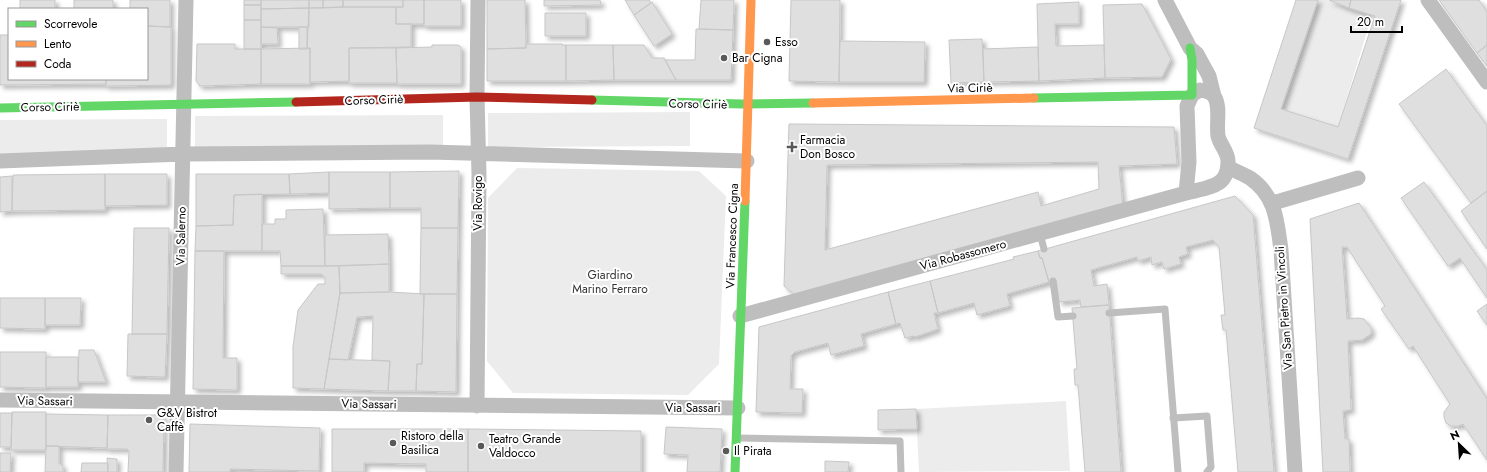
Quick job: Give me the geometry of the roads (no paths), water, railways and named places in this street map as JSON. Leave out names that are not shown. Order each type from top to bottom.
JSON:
[{"type":"street","name":"Via Salerno","points":[[176,472],[186,0]]},
{"type":"street","name":"Via Rovigo","points":[[477,406],[478,0]]},
{"type":"street","name":"Via Francesco Cigna","points":[[735,472],[747,161],[751,0]]},
{"type":"street","points":[[1165,0],[1190,48],[1192,60],[1192,95],[1187,106],[1189,162],[1186,193]]},
{"type":"street","points":[[1428,0],[1487,82]]},
{"type":"street","points":[[1190,48],[1197,54],[1210,76],[1217,104],[1218,135],[1226,152],[1228,167]]},
{"type":"street","points":[[1192,95],[1200,90],[1214,96]]},
{"type":"street","name":"Via Ciriè","points":[[748,104],[1192,95]]},
{"type":"street","name":"Corso Ciriè","points":[[0,108],[183,106],[477,96],[698,104],[748,104]]},
{"type":"street","points":[[0,161],[183,154],[430,152],[747,161]]},
{"type":"street","name":"Via Robassomero","points":[[740,316],[1040,234],[1219,183],[1223,179],[1228,167]]},
{"type":"street","name":"Via San Pietro in Vincoli","points":[[1228,167],[1250,178],[1262,189],[1272,203],[1277,223],[1281,250],[1295,472]]},
{"type":"street","points":[[1272,203],[1358,178]]},
{"type":"street","name":"Via Sassari","points":[[0,400],[738,408]]},
{"type":"lane","points":[[1040,234],[1044,249]]},
{"type":"lane","points":[[1053,281],[1058,317],[1073,316]]},
{"type":"lane","points":[[1109,313],[1165,308],[1178,472]]},
{"type":"lane","points":[[1173,418],[1207,416],[1211,467],[1208,472]]},
{"type":"lane","points":[[736,438],[900,441],[901,472]]},
{"type":"place","name":"Esso","points":[[767,42]]},
{"type":"place","name":"Bar Cigna","points":[[724,58]]},
{"type":"place","name":"Farmacia Don Bosco","points":[[792,147]]},
{"type":"place","name":"G&V Bistrot Caffè","points":[[149,420]]},
{"type":"place","name":"Ristoro della Basilica","points":[[393,443]]},
{"type":"place","name":"Teatro Grande Valdocco","points":[[481,446]]},
{"type":"place","name":"Il Pirata","points":[[726,451]]},
{"type":"park label","name":"Giardino Marino Ferraro","points":[[610,282]]}]
